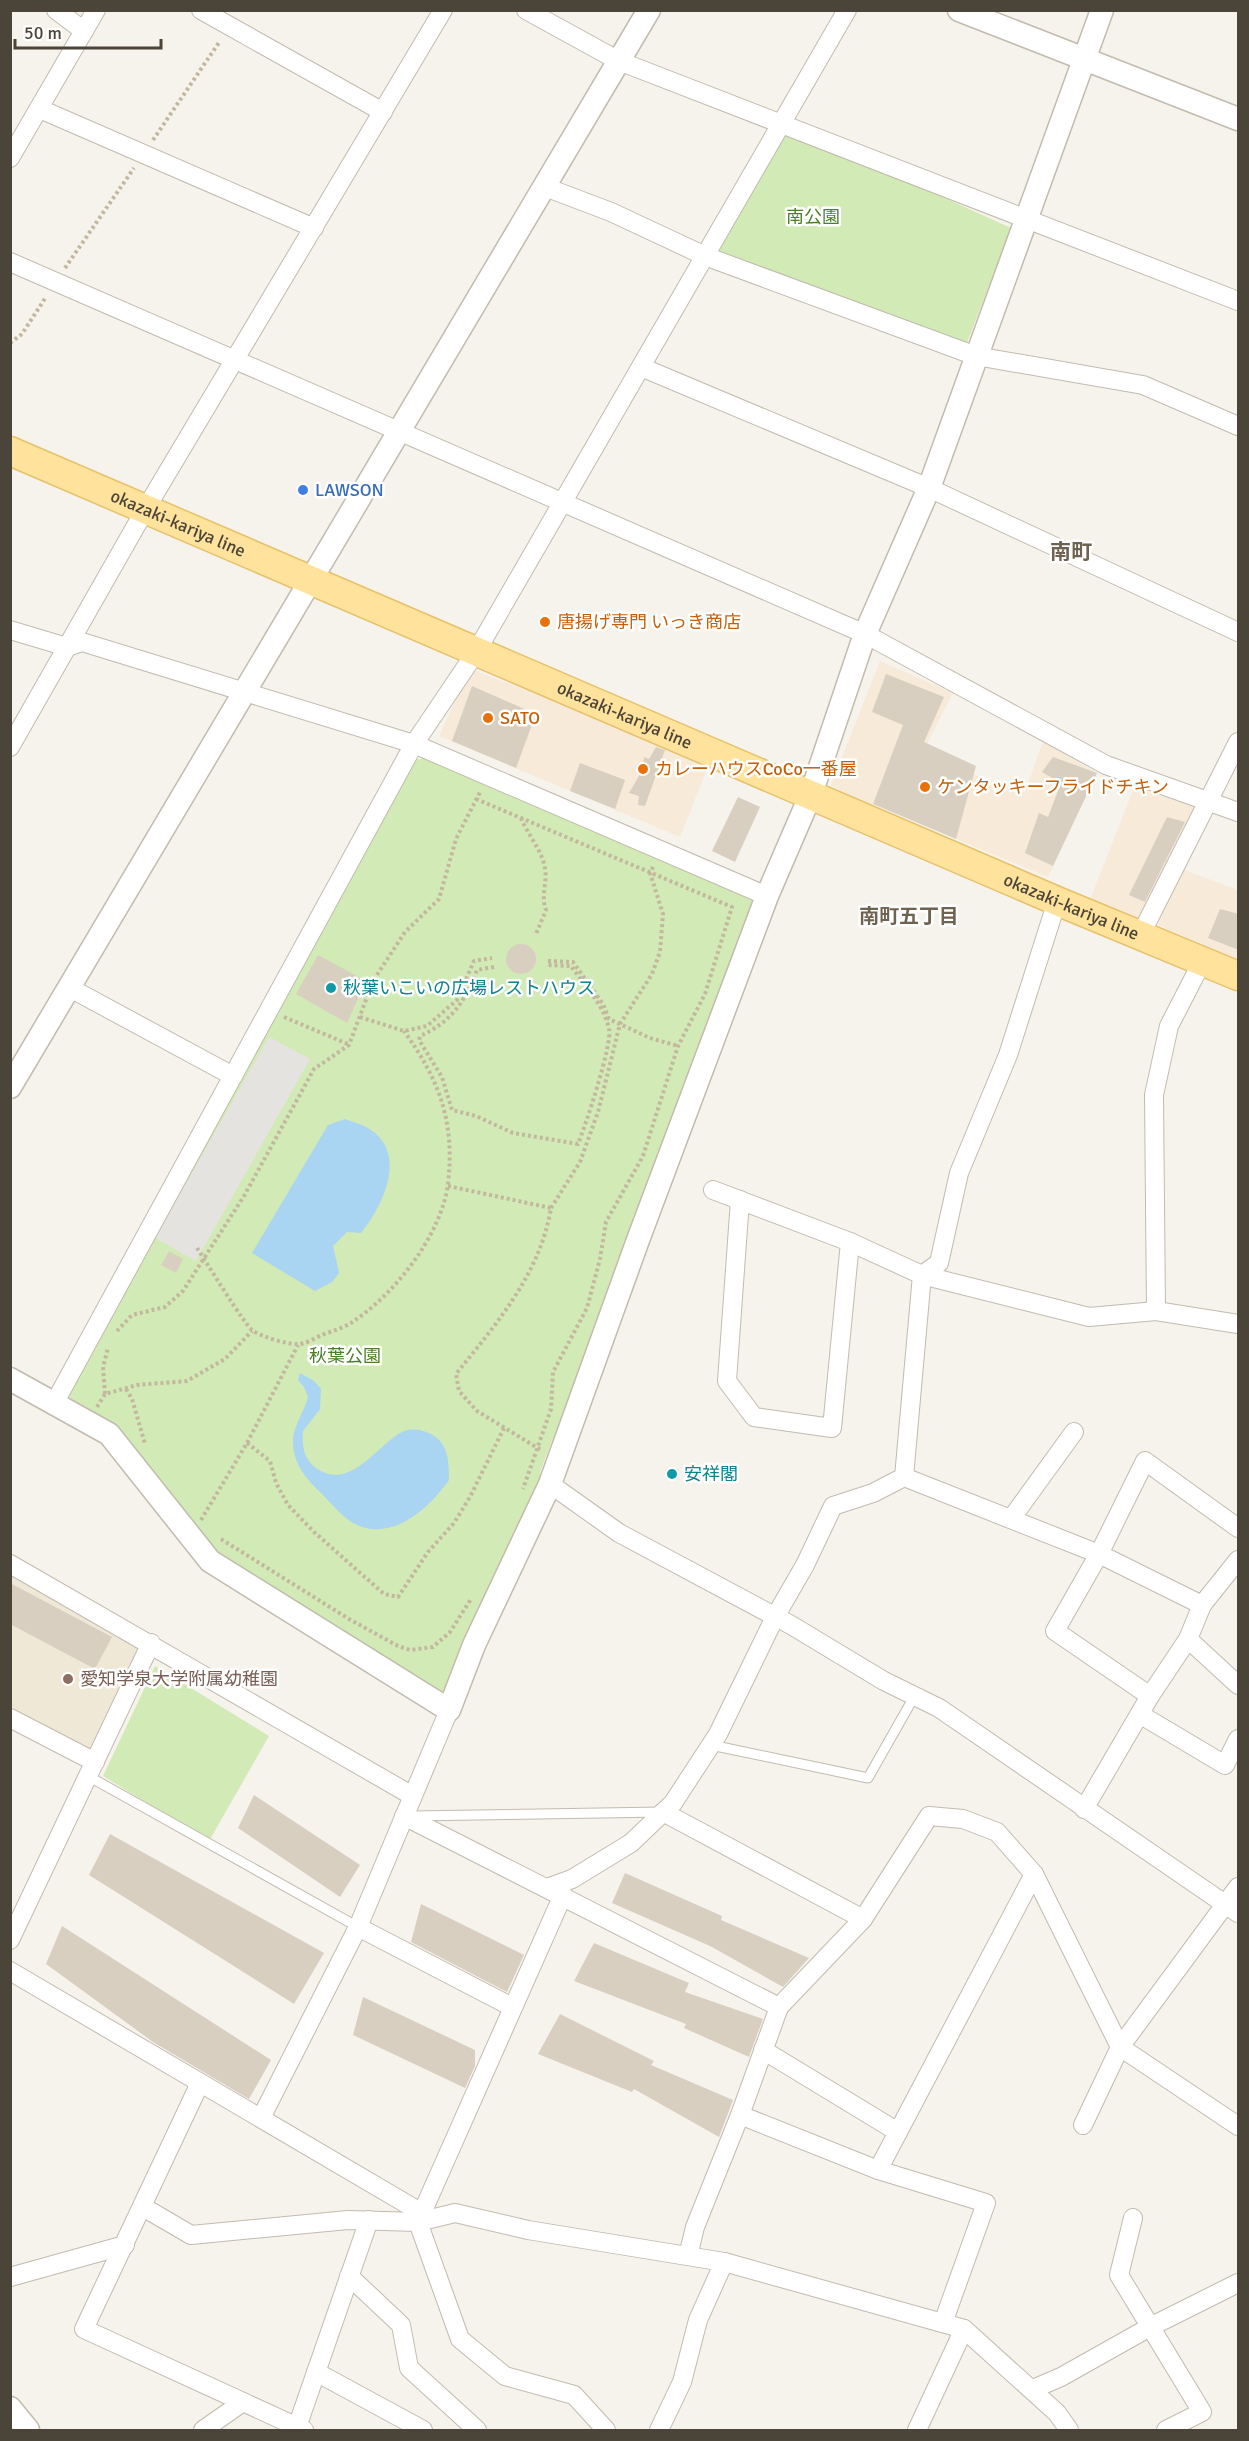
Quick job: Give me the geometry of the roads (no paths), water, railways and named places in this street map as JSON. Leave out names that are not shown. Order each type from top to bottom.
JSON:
[{"type":"main road","name":"okazaki-kariya line","points":[[10,451],[1056,901],[1239,976]]},
{"type":"street","points":[[56,10],[84,31]]},
{"type":"street","points":[[10,158],[96,10]]},
{"type":"street","points":[[201,10],[383,112]]},
{"type":"street","points":[[10,747],[145,510],[443,10]]},
{"type":"street","points":[[526,10],[620,61],[1239,301]]},
{"type":"street","points":[[10,1088],[650,10]]},
{"type":"street","points":[[55,1402],[414,744],[476,652],[847,10]]},
{"type":"street","points":[[959,10],[1239,119]]},
{"type":"street","points":[[261,2118],[358,1927],[474,1645],[550,1484],[766,896],[811,794],[865,634],[929,488],[1102,10]]},
{"type":"street","points":[[40,109],[142,156],[314,228]]},
{"type":"street","points":[[546,187],[611,212],[705,256],[976,356],[1143,385],[1239,426]]},
{"type":"street","points":[[10,262],[865,634],[1106,765],[1239,812]]},
{"type":"street","points":[[641,367],[929,488],[1239,632]]},
{"type":"street","points":[[10,630],[67,647],[82,642],[414,744],[766,896]]},
{"type":"street","points":[[1140,936],[1239,742]]},
{"type":"street","points":[[904,1477],[922,1275],[939,1263],[959,1173],[1008,1055],[1056,901]]},
{"type":"street","points":[[1156,1311],[1154,1095],[1169,1026],[1203,960]]},
{"type":"street","points":[[70,988],[233,1076]]},
{"type":"street","points":[[713,1190],[850,1242],[922,1275],[1089,1317],[1156,1311],[1239,1324]]},
{"type":"street","points":[[740,1200],[727,1381],[753,1417],[832,1428],[850,1242]]},
{"type":"street","points":[[10,1379],[109,1434],[210,1561],[449,1710]]},
{"type":"street","points":[[1011,1519],[1074,1432]]},
{"type":"street","points":[[1150,1696],[1055,1631],[1099,1554],[1144,1461],[1239,1528]]},
{"type":"street","points":[[420,2218],[512,2007],[555,1892],[631,1843],[673,1803],[711,1744],[775,1617],[805,1565],[833,1506],[873,1492],[904,1477],[1099,1554],[1202,1605]]},
{"type":"street","points":[[550,1484],[620,1533],[775,1617],[914,1697],[939,1708],[1232,1909]]},
{"type":"street","points":[[1084,1809],[1141,1715],[1150,1696],[1188,1639],[1202,1605],[1239,1560]]},
{"type":"street","points":[[10,1564],[151,1643],[411,1795]]},
{"type":"street","points":[[1188,1639],[1239,1685]]},
{"type":"street","points":[[10,1940],[151,1643]]},
{"type":"street","points":[[1141,1715],[1225,1765],[1239,1739]]},
{"type":"street","points":[[10,1718],[92,1769]]},
{"type":"street","points":[[663,1812],[863,1919]]},
{"type":"street","points":[[404,1816],[778,2007]]},
{"type":"street","points":[[688,2256],[695,2227],[741,2115],[778,2007],[863,1919],[929,1816],[963,1819],[998,1832],[1034,1874],[1120,2047],[1239,2126]]},
{"type":"street","points":[[878,2170],[1034,1874]]},
{"type":"street","points":[[1083,2124],[1120,2047],[1232,1909],[1239,1887]]},
{"type":"street","points":[[358,1927],[512,2007]]},
{"type":"street","points":[[10,1971],[261,2118],[420,2218],[460,2339],[505,2376],[574,2395],[606,2430]]},
{"type":"street","points":[[763,2050],[898,2132]]},
{"type":"street","points":[[200,2082],[84,2329],[299,2429],[316,2372],[369,2220]]},
{"type":"street","points":[[741,2115],[878,2170],[986,2203],[943,2323]]},
{"type":"street","points":[[143,2207],[191,2235],[420,2218],[455,2213],[528,2229],[724,2262],[964,2329],[1033,2389],[1070,2430]]},
{"type":"street","points":[[1133,2218],[1119,2275],[1202,2412],[1166,2430]]},
{"type":"street","points":[[10,2277],[125,2245]]},
{"type":"street","points":[[659,2430],[682,2382],[698,2320],[724,2262]]},
{"type":"street","points":[[349,2276],[401,2325],[409,2368],[477,2430]]},
{"type":"street","points":[[1033,2389],[1239,2283]]},
{"type":"street","points":[[917,2430],[964,2329]]},
{"type":"street","points":[[316,2372],[423,2430]]},
{"type":"street","points":[[203,2430],[243,2402]]},
{"type":"street","points":[[10,2408],[28,2430]]},
{"type":"lane","points":[[711,1744],[868,1779],[914,1697]]},
{"type":"lane","points":[[92,1769],[358,1927]]},
{"type":"lane","points":[[404,1816],[663,1812]]},
{"type":"water","points":[[345,1119],[368,1128],[382,1141],[388,1153],[390,1167],[388,1181],[377,1209],[361,1233],[347,1232],[333,1246],[339,1273],[332,1282],[315,1291],[252,1253],[328,1125]]},
{"type":"water","points":[[300,1373],[314,1381],[321,1389],[320,1409],[303,1431],[304,1451],[308,1460],[316,1468],[328,1474],[351,1471],[402,1432],[411,1429],[420,1430],[436,1437],[445,1448],[449,1480],[441,1491],[421,1511],[409,1519],[384,1529],[371,1529],[357,1525],[348,1519],[307,1478],[296,1459],[293,1438],[308,1397],[298,1380]]},
{"type":"place","name":"LAWSON","points":[[303,490]]},
{"type":"place","name":"唐揚げ専門 いっき商店","points":[[545,622]]},
{"type":"place","name":"SATO","points":[[488,718]]},
{"type":"place","name":"カレーハウスCoCo一番屋","points":[[643,769]]},
{"type":"place","name":"ケンタッキーフライドチキン","points":[[925,787]]},
{"type":"place","name":"秋葉いこいの広場レストハウス","points":[[331,988]]},
{"type":"place","name":"安祥閣","points":[[672,1474]]},
{"type":"place","name":"愛知学泉大学附属幼稚園","points":[[68,1679]]},
{"type":"district","name":"南町","points":[[1071,552]]},
{"type":"district","name":"南町五丁目","points":[[909,916]]},
{"type":"park label","name":"南公園","points":[[813,217]]},
{"type":"park label","name":"秋葉公園","points":[[345,1356]]}]
